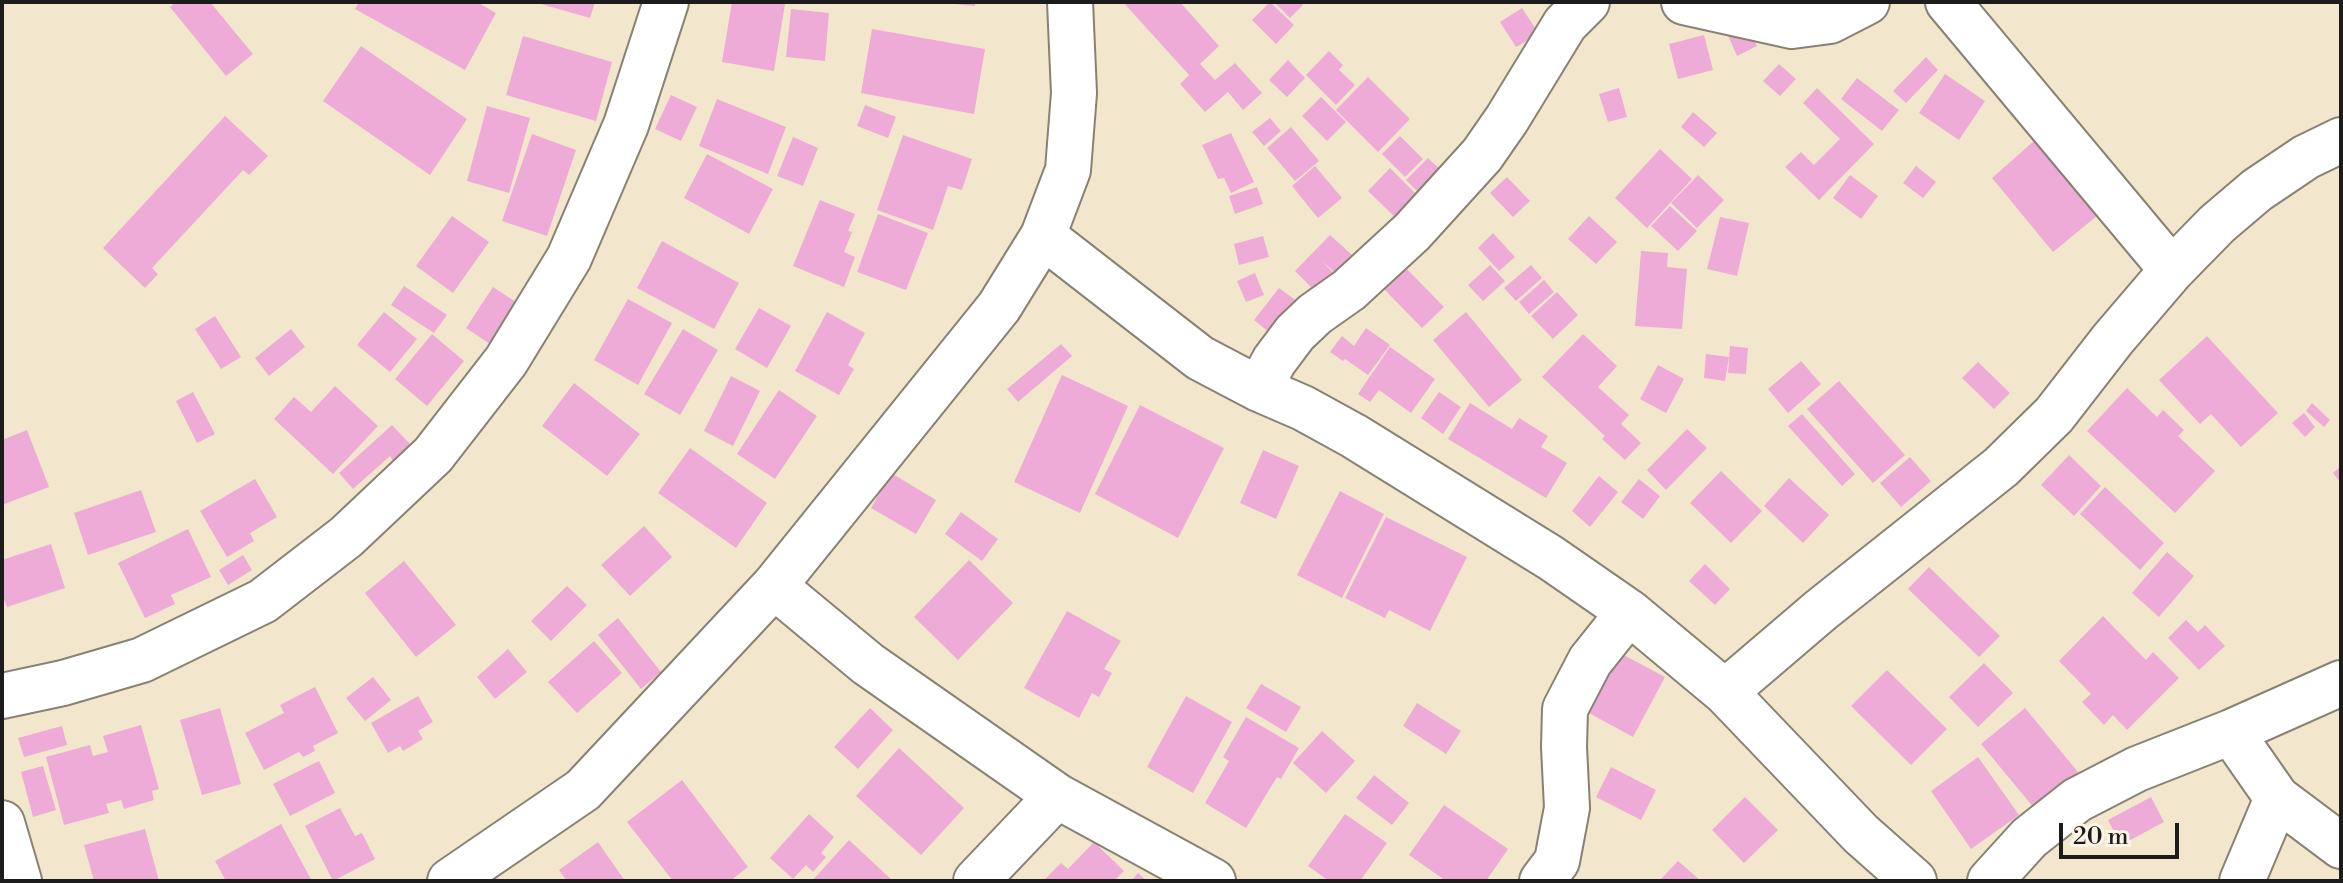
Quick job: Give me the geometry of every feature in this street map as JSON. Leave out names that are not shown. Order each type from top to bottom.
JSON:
[{"type":"street","points":[[2,696],[63,683],[142,660],[263,601],[346,537],[433,455],[506,361],[569,258],[626,125],[666,2]]},
{"type":"street","points":[[450,881],[583,790],[774,586],[999,307],[1043,236],[1068,170],[1074,93],[1070,2]]},
{"type":"street","points":[[1259,389],[1274,361],[1295,333],[1315,314],[1349,290],[1412,232],[1472,167],[1507,119],[1565,24],[1587,2]]},
{"type":"street","points":[[1684,2],[1792,26],[1830,21],[1867,2]]},
{"type":"street","points":[[1948,2],[2172,270]]},
{"type":"street","points":[[1725,692],[1821,610],[2001,467],[2054,415],[2113,339],[2172,270],[2217,224],[2257,190],[2306,157],[2341,140]]},
{"type":"street","points":[[1043,236],[1200,358],[1354,436],[1551,558],[1629,612],[1725,692],[1861,834],[1914,881]]},
{"type":"street","points":[[774,586],[868,664],[1057,796],[1213,881]]},
{"type":"street","points":[[1542,881],[1557,861],[1567,808],[1565,709],[1590,661],[1629,612]]},
{"type":"street","points":[[1990,881],[2029,838],[2077,800],[2137,769],[2231,732],[2341,683]]},
{"type":"street","points":[[2231,732],[2277,798],[2341,846]]},
{"type":"street","points":[[976,881],[1057,796]]},
{"type":"street","points":[[2242,881],[2277,798]]},
{"type":"street","points":[[2,823],[19,881]]},
{"type":"building","points":[[176,2],[210,2],[253,54],[226,76],[170,7]]},
{"type":"building","points":[[359,2],[477,2],[496,13],[465,70],[355,9]]},
{"type":"building","points":[[542,2],[595,2],[590,18]]},
{"type":"building","points":[[732,2],[785,4],[774,71],[722,62]]},
{"type":"building","points":[[975,2],[975,6],[954,4]]},
{"type":"building","points":[[1123,2],[1180,2],[1219,46],[1200,64],[1215,80],[1235,63],[1262,93],[1243,110],[1228,92],[1205,112],[1180,84],[1189,75]]},
{"type":"building","points":[[1270,2],[1294,25],[1276,44],[1252,20]]},
{"type":"building","points":[[1274,2],[1300,2],[1303,5],[1290,18]]},
{"type":"building","points":[[1522,8],[1539,34],[1516,47],[1500,22]]},
{"type":"building","points":[[791,9],[829,13],[825,61],[786,57]]},
{"type":"building","points":[[1746,24],[1757,46],[1737,56],[1727,33]]},
{"type":"building","points":[[872,29],[985,49],[974,114],[861,93]]},
{"type":"building","points":[[1704,35],[1713,70],[1678,79],[1669,44]]},
{"type":"building","points":[[523,36],[612,62],[596,121],[506,95]]},
{"type":"building","points":[[361,46],[467,119],[430,175],[323,101]]},
{"type":"building","points":[[1329,51],[1343,65],[1339,70],[1355,85],[1336,105],[1306,75]]},
{"type":"building","points":[[1926,57],[1938,70],[1906,103],[1893,91]]},
{"type":"building","points":[[1288,60],[1305,78],[1287,97],[1269,80]]},
{"type":"building","points":[[1779,64],[1796,79],[1780,96],[1763,81]]},
{"type":"building","points":[[1945,74],[1985,101],[1959,140],[1919,113]]},
{"type":"building","points":[[1368,77],[1410,119],[1378,152],[1336,110]]},
{"type":"building","points":[[1857,78],[1899,110],[1882,131],[1841,99]]},
{"type":"building","points":[[1619,88],[1627,117],[1608,122],[1599,94]]},
{"type":"building","points":[[1817,88],[1874,144],[1819,200],[1785,167],[1801,152],[1814,165],[1840,139],[1803,103]]},
{"type":"building","points":[[671,95],[697,107],[681,141],[655,129]]},
{"type":"building","points":[[1321,97],[1346,122],[1327,141],[1302,116]]},
{"type":"building","points":[[717,99],[786,127],[768,174],[699,146]]},
{"type":"building","points":[[865,105],[896,117],[888,138],[857,126]]},
{"type":"building","points":[[487,106],[530,118],[509,193],[467,181]]},
{"type":"building","points":[[1693,112],[1717,133],[1704,147],[1681,127]]},
{"type":"building","points":[[225,116],[268,156],[249,175],[243,170],[152,268],[158,274],[145,288],[103,248]]},
{"type":"building","points":[[1270,118],[1281,131],[1264,146],[1252,132]]},
{"type":"building","points":[[1291,127],[1319,161],[1295,181],[1267,148]]},
{"type":"building","points":[[1231,133],[1254,182],[1231,193],[1224,178],[1218,179],[1202,145]]},
{"type":"building","points":[[532,134],[576,150],[547,236],[502,221]]},
{"type":"building","points":[[903,135],[972,159],[962,190],[948,186],[933,230],[877,210]]},
{"type":"building","points":[[1400,136],[1423,159],[1405,177],[1382,154]]},
{"type":"building","points":[[793,137],[818,148],[803,186],[777,176]]},
{"type":"building","points":[[2035,140],[2098,215],[2053,252],[1992,178]]},
{"type":"building","points":[[1660,149],[1692,179],[1647,228],[1615,198]]},
{"type":"building","points":[[707,154],[773,189],[749,234],[684,198]]},
{"type":"building","points":[[1428,158],[1447,176],[1425,199],[1406,180]]},
{"type":"building","points":[[1315,166],[1342,198],[1318,218],[1292,186]]},
{"type":"building","points":[[1916,166],[1936,182],[1923,198],[1903,183]]},
{"type":"building","points":[[1390,168],[1420,198],[1399,221],[1368,191]]},
{"type":"building","points":[[1698,175],[1724,200],[1697,228],[1671,203]]},
{"type":"building","points":[[1850,175],[1878,196],[1861,219],[1833,198]]},
{"type":"building","points":[[1507,177],[1530,201],[1513,217],[1490,193]]},
{"type":"building","points":[[1257,187],[1263,204],[1235,214],[1229,196]]},
{"type":"building","points":[[820,200],[855,214],[844,252],[855,257],[844,287],[793,266]]},
{"type":"building","points":[[1670,206],[1697,231],[1678,251],[1651,226]]},
{"type":"building","points":[[878,214],[928,233],[906,290],[857,272]]},
{"type":"building","points":[[452,216],[489,242],[453,293],[416,266]]},
{"type":"building","points":[[1589,216],[1617,242],[1596,264],[1568,239]]},
{"type":"building","points":[[1720,217],[1749,223],[1737,276],[1707,269]]},
{"type":"building","points":[[1493,233],[1515,257],[1499,271],[1478,248]]},
{"type":"building","points":[[1330,235],[1361,263],[1344,281],[1322,261],[1338,278],[1320,296],[1295,271]]},
{"type":"building","points":[[1263,236],[1269,257],[1239,265],[1234,244]]},
{"type":"building","points":[[662,241],[739,283],[714,329],[637,288]]},
{"type":"building","points":[[1641,251],[1668,253],[1667,267],[1687,269],[1682,329],[1635,326]]},
{"type":"building","points":[[1402,264],[1444,307],[1422,328],[1380,285]]},
{"type":"building","points":[[1490,265],[1505,281],[1483,301],[1468,285]]},
{"type":"building","points":[[1531,265],[1542,278],[1516,301],[1504,288]]},
{"type":"building","points":[[1255,273],[1264,295],[1246,302],[1237,281]]},
{"type":"building","points":[[1544,280],[1554,292],[1529,314],[1519,302]]},
{"type":"building","points":[[404,286],[447,315],[434,333],[391,305]]},
{"type":"building","points":[[493,287],[516,302],[490,344],[466,328]]},
{"type":"building","points":[[1279,288],[1305,307],[1280,341],[1254,320]]},
{"type":"building","points":[[1557,292],[1578,315],[1553,339],[1531,316]]},
{"type":"building","points":[[628,299],[672,323],[638,385],[594,360]]},
{"type":"building","points":[[759,308],[791,326],[767,368],[735,349]]},
{"type":"building","points":[[384,312],[417,339],[390,372],[357,345]]},
{"type":"building","points":[[827,312],[865,333],[848,365],[854,369],[839,395],[795,371]]},
{"type":"building","points":[[1466,312],[1522,380],[1489,407],[1433,340]]},
{"type":"building","points":[[215,316],[241,357],[221,369],[195,329]]},
{"type":"building","points":[[1366,328],[1390,345],[1368,375],[1330,352],[1342,336],[1354,346]]},
{"type":"building","points":[[291,329],[305,347],[269,376],[255,358]]},
{"type":"building","points":[[683,329],[718,350],[680,415],[644,394]]},
{"type":"building","points":[[432,334],[464,361],[427,406],[395,379]]},
{"type":"building","points":[[1583,334],[1617,366],[1598,387],[1629,415],[1621,424],[1641,443],[1625,460],[1602,439],[1605,436],[1542,377]]},
{"type":"building","points":[[2207,336],[2278,413],[2241,447],[2211,414],[2200,424],[2159,380]]},
{"type":"building","points":[[1061,344],[1072,356],[1018,402],[1007,389]]},
{"type":"building","points":[[1730,346],[1748,348],[1746,374],[1728,373]]},
{"type":"building","points":[[1390,347],[1435,379],[1411,413],[1379,390],[1370,402],[1358,394]]},
{"type":"building","points":[[1706,354],[1729,357],[1725,381],[1704,378]]},
{"type":"building","points":[[1801,361],[1821,384],[1788,413],[1768,389]]},
{"type":"building","points":[[1978,362],[2010,393],[1994,409],[1962,378]]},
{"type":"building","points":[[1658,365],[1684,379],[1666,413],[1640,399]]},
{"type":"building","points":[[1062,375],[1128,406],[1080,513],[1014,482]]},
{"type":"building","points":[[731,376],[760,391],[733,446],[704,431]]},
{"type":"building","points":[[1839,381],[1905,455],[1873,483],[1807,409]]},
{"type":"building","points":[[574,383],[640,434],[607,476],[542,426]]},
{"type":"building","points":[[335,386],[378,426],[333,474],[274,419],[294,397],[311,412]]},
{"type":"building","points":[[2127,388],[2157,417],[2163,410],[2184,430],[2178,436],[2215,471],[2175,513],[2087,431]]},
{"type":"building","points":[[779,390],[817,416],[775,479],[737,454]]},
{"type":"building","points":[[193,392],[215,434],[197,443],[176,401]]},
{"type":"building","points":[[1439,392],[1461,407],[1443,434],[1421,418]]},
{"type":"building","points":[[1470,403],[1512,429],[1519,418],[1548,436],[1541,447],[1567,463],[1546,498],[1448,439]]},
{"type":"building","points":[[2312,403],[2330,420],[2324,427],[2306,411]]},
{"type":"building","points":[[1140,405],[1224,448],[1178,538],[1095,494]]},
{"type":"building","points":[[2304,413],[2315,427],[2305,437],[2292,423]]},
{"type":"building","points":[[1802,414],[1855,474],[1842,486],[1788,426]]},
{"type":"building","points":[[392,425],[411,445],[393,461],[390,456],[353,489],[339,473]]},
{"type":"building","points":[[1687,429],[1707,448],[1666,490],[1647,470]]},
{"type":"building","points":[[27,430],[49,487],[2,505],[2,440]]},
{"type":"building","points":[[690,448],[767,503],[736,548],[658,493]]},
{"type":"building","points":[[1263,450],[1299,466],[1276,519],[1240,503]]},
{"type":"building","points":[[2069,455],[2101,486],[2074,516],[2041,485]]},
{"type":"building","points":[[1910,457],[1931,481],[1901,507],[1880,483]]},
{"type":"building","points":[[2341,466],[2341,483],[2333,473]]},
{"type":"building","points":[[1721,471],[1762,511],[1731,543],[1690,503]]},
{"type":"building","points":[[891,473],[936,500],[916,534],[871,508]]},
{"type":"building","points":[[1599,476],[1618,492],[1590,527],[1572,511]]},
{"type":"building","points":[[1789,478],[1829,515],[1803,543],[1764,506]]},
{"type":"building","points":[[255,479],[277,517],[250,533],[254,541],[227,557],[200,511]]},
{"type":"building","points":[[1639,479],[1660,496],[1643,519],[1621,502]]},
{"type":"building","points":[[2105,487],[2164,543],[2140,570],[2080,514]]},
{"type":"building","points":[[141,490],[156,532],[88,555],[74,513]]},
{"type":"building","points":[[1340,491],[1384,514],[1342,598],[1297,575]]},
{"type":"building","points":[[961,512],[998,539],[982,561],[945,534]]},
{"type":"building","points":[[1386,517],[1467,557],[1430,631],[1389,610],[1385,618],[1345,598]]},
{"type":"building","points":[[644,526],[672,557],[630,596],[601,565]]},
{"type":"building","points":[[188,529],[211,577],[171,595],[175,604],[145,618],[118,563]]},
{"type":"building","points":[[51,544],[65,588],[7,607],[2,594],[2,560]]},
{"type":"building","points":[[2167,552],[2194,576],[2159,617],[2132,593]]},
{"type":"building","points":[[243,555],[252,570],[228,585],[219,570]]},
{"type":"building","points":[[969,560],[1013,603],[958,660],[914,617]]},
{"type":"building","points":[[404,561],[456,625],[416,657],[365,593]]},
{"type":"building","points":[[1705,564],[1730,589],[1715,605],[1689,581]]},
{"type":"building","points":[[1929,567],[2000,636],[1979,657],[1908,589]]},
{"type":"building","points":[[567,586],[587,605],[551,641],[531,621]]},
{"type":"building","points":[[1067,611],[1121,641],[1104,669],[1112,673],[1099,697],[1092,693],[1079,718],[1024,688]]},
{"type":"building","points":[[2103,616],[2146,660],[2153,652],[2179,678],[2127,730],[2113,715],[2104,725],[2082,702],[2091,694],[2059,661]]},
{"type":"building","points":[[618,618],[661,672],[641,689],[598,635]]},
{"type":"building","points":[[2186,620],[2198,632],[2205,625],[2225,646],[2199,670],[2168,638]]},
{"type":"building","points":[[594,641],[622,673],[577,713],[548,682]]},
{"type":"building","points":[[508,649],[527,672],[495,699],[477,677]]},
{"type":"building","points":[[1620,653],[1665,677],[1633,737],[1589,713]]},
{"type":"building","points":[[1984,663],[2013,693],[1978,727],[1949,697]]},
{"type":"building","points":[[1887,670],[1947,729],[1911,765],[1851,706]]},
{"type":"building","points":[[373,677],[391,700],[365,721],[346,698]]},
{"type":"building","points":[[1261,684],[1301,707],[1286,732],[1246,708]]},
{"type":"building","points":[[315,687],[338,733],[313,746],[315,751],[303,757],[299,752],[264,770],[245,733],[284,713],[280,705]]},
{"type":"building","points":[[418,696],[433,722],[418,731],[423,739],[403,751],[400,746],[388,753],[371,723]]},
{"type":"building","points":[[1186,696],[1232,722],[1193,793],[1147,767]]},
{"type":"building","points":[[1417,703],[1461,731],[1446,754],[1403,726]]},
{"type":"building","points":[[220,708],[241,784],[202,795],[180,720]]},
{"type":"building","points":[[870,708],[893,730],[858,769],[834,747]]},
{"type":"building","points":[[2025,708],[2078,772],[2034,808],[1981,744]]},
{"type":"building","points":[[1246,717],[1299,748],[1246,828],[1205,803],[1229,761],[1223,757]]},
{"type":"building","points":[[141,725],[159,789],[152,791],[154,800],[124,809],[121,800],[106,804],[109,813],[64,825],[46,757],[90,745],[93,756],[108,752],[103,736]]},
{"type":"building","points":[[62,726],[67,745],[24,757],[18,738]]},
{"type":"building","points":[[1322,731],[1355,761],[1326,793],[1293,763]]},
{"type":"building","points":[[899,748],[964,808],[921,855],[856,796]]},
{"type":"building","points":[[1978,757],[2019,815],[1971,849],[1931,791]]},
{"type":"building","points":[[319,761],[335,793],[290,816],[273,784]]},
{"type":"building","points":[[43,766],[56,810],[33,817],[21,772]]},
{"type":"building","points":[[1611,767],[1656,790],[1641,820],[1596,797]]},
{"type":"building","points":[[1374,775],[1409,803],[1392,825],[1356,798]]},
{"type":"building","points":[[682,780],[748,867],[730,881],[673,881],[627,822]]},
{"type":"building","points":[[1745,797],[1778,830],[1744,863],[1712,830]]},
{"type":"building","points":[[2151,797],[2164,822],[2121,845],[2108,820]]},
{"type":"building","points":[[1444,805],[1508,849],[1486,881],[1446,881],[1409,855]]},
{"type":"building","points":[[340,808],[355,836],[362,833],[375,859],[333,881],[305,826]]},
{"type":"building","points":[[809,814],[834,837],[821,853],[826,857],[813,872],[806,865],[793,879],[770,858]]},
{"type":"building","points":[[1345,814],[1387,843],[1360,881],[1329,881],[1308,866]]},
{"type":"building","points":[[281,824],[312,881],[226,881],[215,861]]},
{"type":"building","points":[[145,829],[159,881],[94,881],[84,845]]},
{"type":"building","points":[[849,840],[893,881],[812,881]]},
{"type":"building","points":[[598,842],[625,881],[567,881],[559,870]]},
{"type":"building","points":[[1094,842],[1124,871],[1114,881],[1045,879],[1061,863],[1068,869]]},
{"type":"building","points":[[1678,861],[1701,881],[1659,881]]},
{"type":"building","points":[[1138,873],[1147,881],[1131,881]]}]
